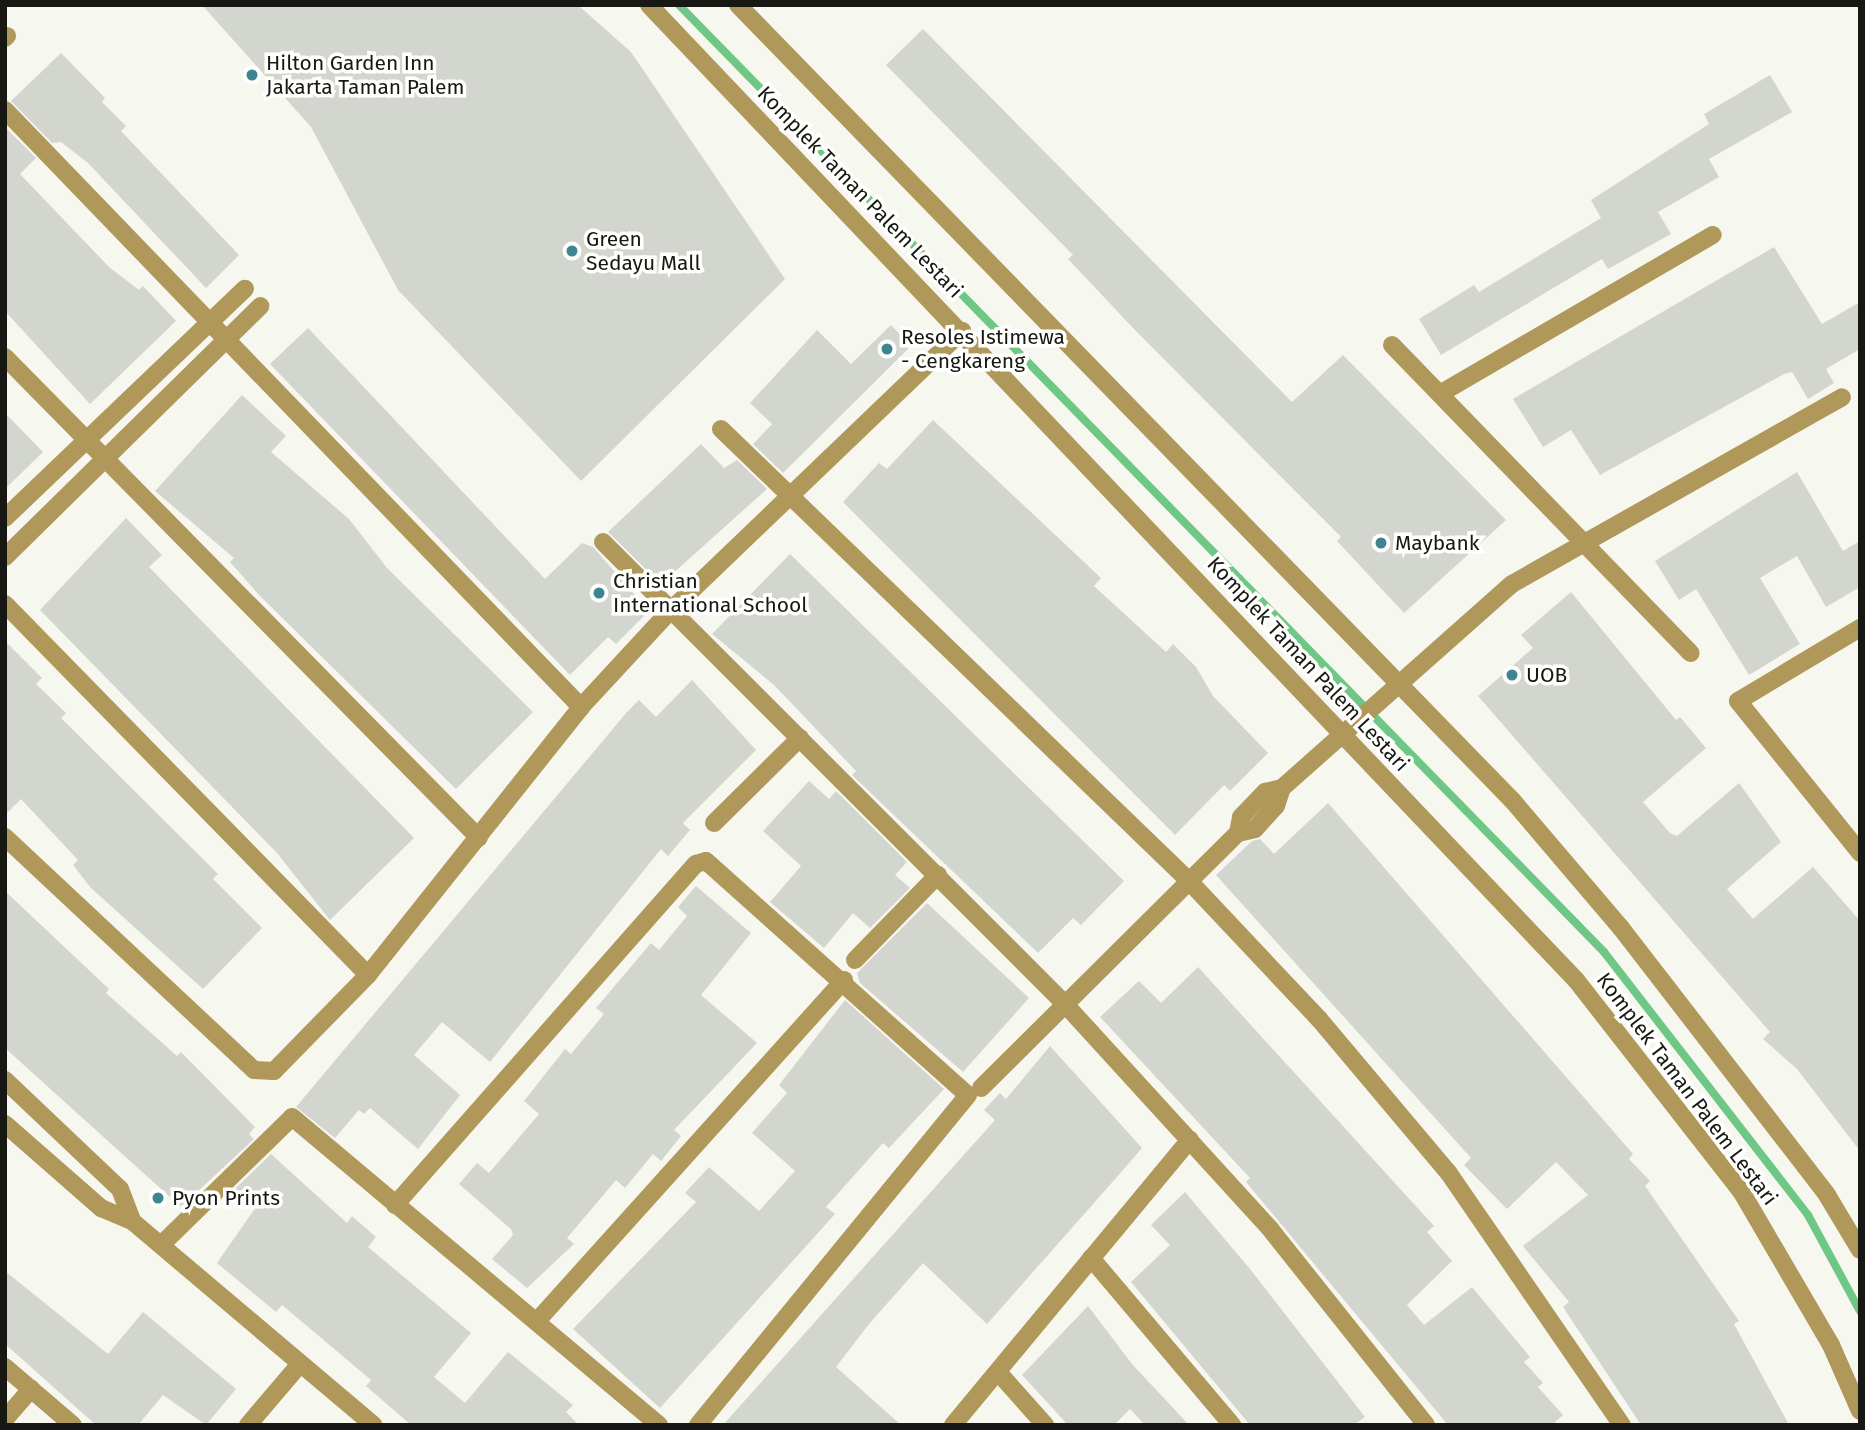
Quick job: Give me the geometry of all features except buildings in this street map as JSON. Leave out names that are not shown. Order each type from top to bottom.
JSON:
[{"type":"street","name":"Komplek Taman Palem Lestari","points":[[649,5],[962,331],[1349,727],[1576,980],[1734,1182],[1831,1345],[1860,1411]]},
{"type":"street","name":"Komplek Taman Palem Lestari","points":[[738,5],[1512,800],[1620,928],[1827,1195],[1859,1247]]},
{"type":"street","points":[[5,110],[581,707]]},
{"type":"street","points":[[1443,392],[1713,235]]},
{"type":"street","points":[[5,518],[245,289]]},
{"type":"street","points":[[5,557],[102,458],[260,306]]},
{"type":"street","points":[[5,836],[263,1074],[274,1071],[368,975],[581,707],[670,611],[786,494],[962,331]]},
{"type":"street","points":[[1392,345],[1443,392],[1690,653]]},
{"type":"street","points":[[5,357],[479,838]]},
{"type":"street","points":[[981,1088],[1188,880],[1238,833],[1255,829],[1276,806],[1282,788],[1489,601],[1584,541],[1842,397]]},
{"type":"street","points":[[721,429],[1188,880],[1319,1019],[1447,1172],[1622,1425]]},
{"type":"street","points":[[603,542],[1064,1003],[1190,1140],[1354,1328],[1426,1425]]},
{"type":"street","points":[[5,604],[368,975]]},
{"type":"street","points":[[1860,628],[1738,701],[1860,853]]},
{"type":"street","points":[[714,823],[800,738]]},
{"type":"street","points":[[395,1205],[698,862],[706,861],[962,1085],[968,1100],[698,1425]]},
{"type":"street","points":[[855,960],[938,875]]},
{"type":"street","points":[[537,1321],[844,979]]},
{"type":"street","points":[[5,1080],[120,1189],[132,1221]]},
{"type":"street","points":[[5,1114],[23,1097]]},
{"type":"street","points":[[161,1245],[292,1117],[659,1425]]},
{"type":"street","points":[[5,1124],[100,1208],[132,1221],[373,1425]]},
{"type":"street","points":[[953,1425],[1190,1140]]},
{"type":"street","points":[[1091,1258],[1232,1425]]},
{"type":"street","points":[[248,1425],[300,1364]]},
{"type":"street","points":[[5,1367],[72,1425]]},
{"type":"street","points":[[998,1372],[1045,1425]]},
{"type":"street","points":[[5,1419],[31,1389]]},
{"type":"waterway","points":[[679,5],[1604,952],[1808,1215],[1860,1311]]},
{"type":"place","name":"Hilton Garden Inn Jakarta Taman Palem","points":[[252,75]]},
{"type":"place","name":"Green Sedayu Mall","points":[[572,251]]},
{"type":"place","name":"Resoles Istimewa - Cengkareng","points":[[887,349]]},
{"type":"place","name":"Maybank","points":[[1381,543]]},
{"type":"place","name":"Christian International School","points":[[599,593]]},
{"type":"place","name":"UOB","points":[[1512,675]]},
{"type":"place","name":"Pyon Prints","points":[[158,1198]]}]
